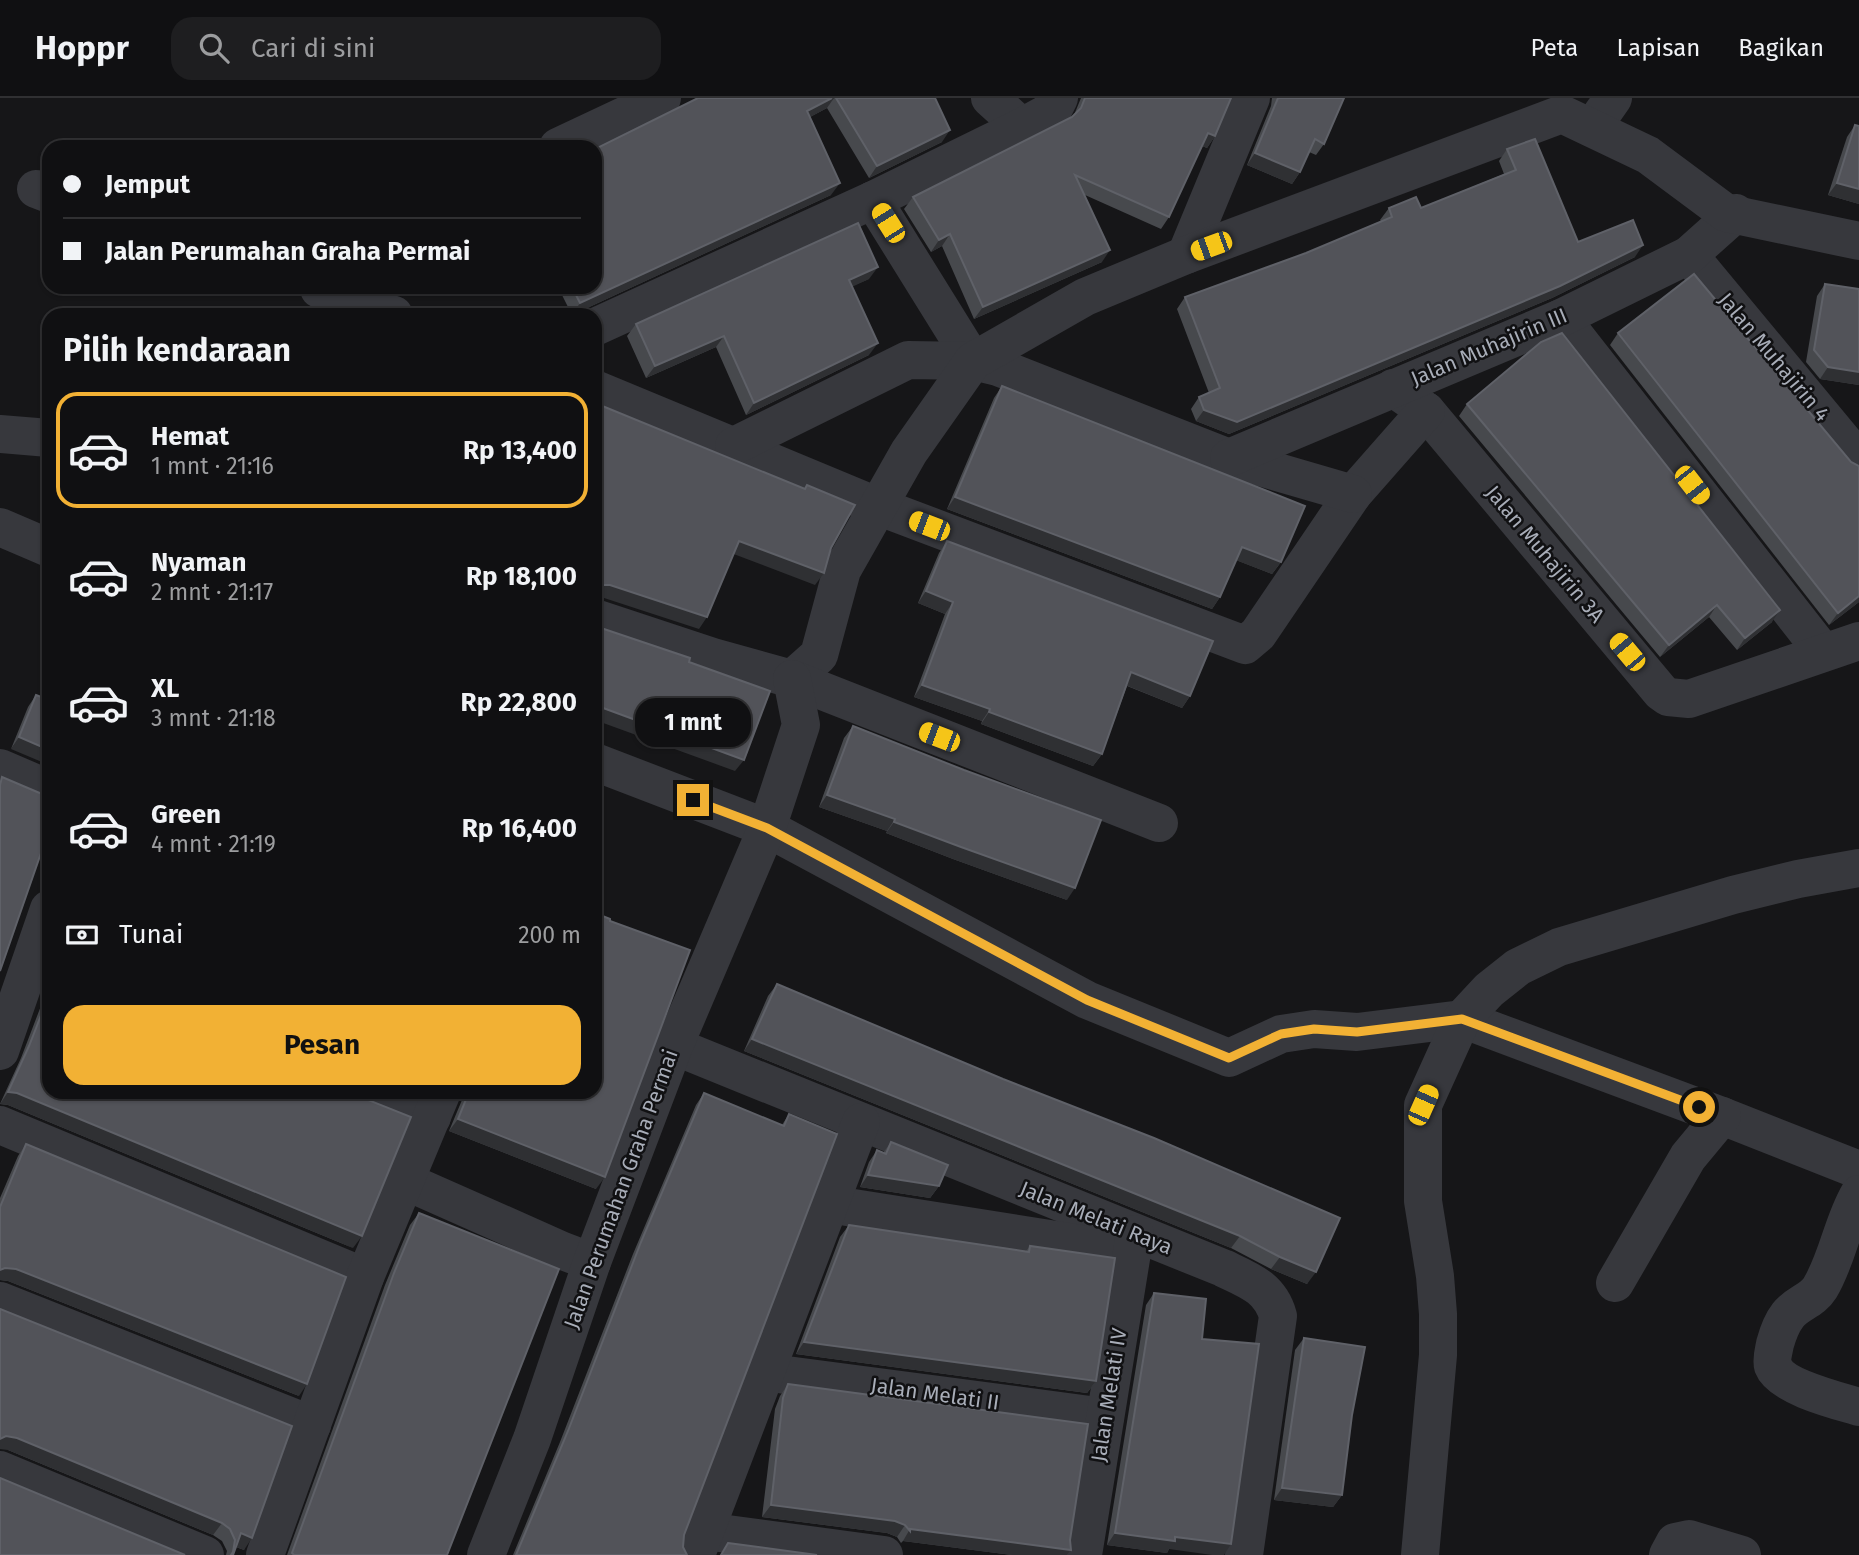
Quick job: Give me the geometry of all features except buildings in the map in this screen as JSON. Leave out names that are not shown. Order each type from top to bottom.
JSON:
[{"type":"street","points":[[573,140],[662,98]]},
{"type":"street","points":[[990,98],[1023,127]]},
{"type":"street","points":[[602,324],[873,200],[1023,127],[1053,110],[1059,98]]},
{"type":"street","points":[[1186,255],[1251,98]]},
{"type":"street","points":[[792,679],[819,655],[842,570],[909,452],[972,361],[1085,297],[1186,255],[1576,110],[1648,155],[1726,213],[1859,241]]},
{"type":"street","points":[[873,200],[972,361]]},
{"type":"street","name":"Jalan Muhajirin III","points":[[1229,458],[1561,318],[1689,255],[1736,213]]},
{"type":"street","name":"Jalan Muhajirin 4","points":[[1689,255],[1859,460]]},
{"type":"street","points":[[333,294],[374,308]]},
{"type":"street","points":[[1561,318],[1823,652]]},
{"type":"street","points":[[734,446],[908,360],[972,361],[998,367],[1229,458],[1353,494]]},
{"type":"street","name":"Jalan Muhajirin 3A","points":[[1393,387],[1426,411],[1661,692],[1668,697],[1689,699],[1859,641]]},
{"type":"street","points":[[602,392],[877,506],[1245,646],[1258,634],[1353,494],[1426,411]]},
{"type":"street","points":[[1821,414],[1859,409]]},
{"type":"street","points":[[0,434],[42,437]]},
{"type":"street","points":[[0,527],[42,545]]},
{"type":"street","points":[[602,620],[713,657],[792,679],[1159,823]]},
{"type":"street","name":"Jalan Perumahan Graha Permai","points":[[486,1555],[532,1439],[592,1262],[674,1046],[767,828],[801,725],[792,679]]},
{"type":"street","points":[[602,765],[767,828],[1087,1000],[1229,1058],[1281,1034],[1314,1029],[1357,1032],[1462,1019],[1722,1115],[1859,1170]]},
{"type":"street","points":[[0,768],[42,786]]},
{"type":"street","points":[[1420,1555],[1435,1395],[1438,1328],[1435,1276],[1423,1201],[1423,1105],[1462,1019],[1489,990],[1518,967],[1559,947],[1733,895],[1859,868]]},
{"type":"street","points":[[0,1051],[41,964]]},
{"type":"street","name":"Jalan Melati Raya","points":[[674,1046],[861,1122],[1133,1243],[1223,1268],[1262,1287],[1275,1304],[1278,1315],[1244,1555]]},
{"type":"street","points":[[265,1555],[365,1277],[437,1105],[405,1099]]},
{"type":"street","points":[[1615,1283],[1688,1157],[1722,1115]]},
{"type":"street","points":[[861,1122],[700,1543],[884,1555]]},
{"type":"street","points":[[0,1125],[365,1277]]},
{"type":"street","points":[[405,1181],[592,1262]]},
{"type":"street","points":[[1859,1194],[1850,1209],[1841,1242],[1821,1286],[1815,1296],[1793,1308],[1785,1319],[1778,1331],[1772,1357],[1773,1366],[1784,1378],[1813,1392],[1859,1407]]},
{"type":"street","points":[[828,1204],[1133,1243]]},
{"type":"street","name":"Jalan Melati IV","points":[[1083,1555],[1133,1243]]},
{"type":"street","points":[[0,1301],[313,1425]]},
{"type":"street","name":"Jalan Melati II","points":[[764,1372],[1105,1417]]},
{"type":"street","points":[[0,1470],[205,1555]]},
{"type":"street","points":[[1668,1555],[1675,1542],[1689,1539],[1742,1555]]},
{"type":"route","points":[[693,800],[767,828],[1087,1000],[1229,1058],[1281,1034],[1314,1029],[1357,1032],[1462,1019],[1699,1107]]}]
